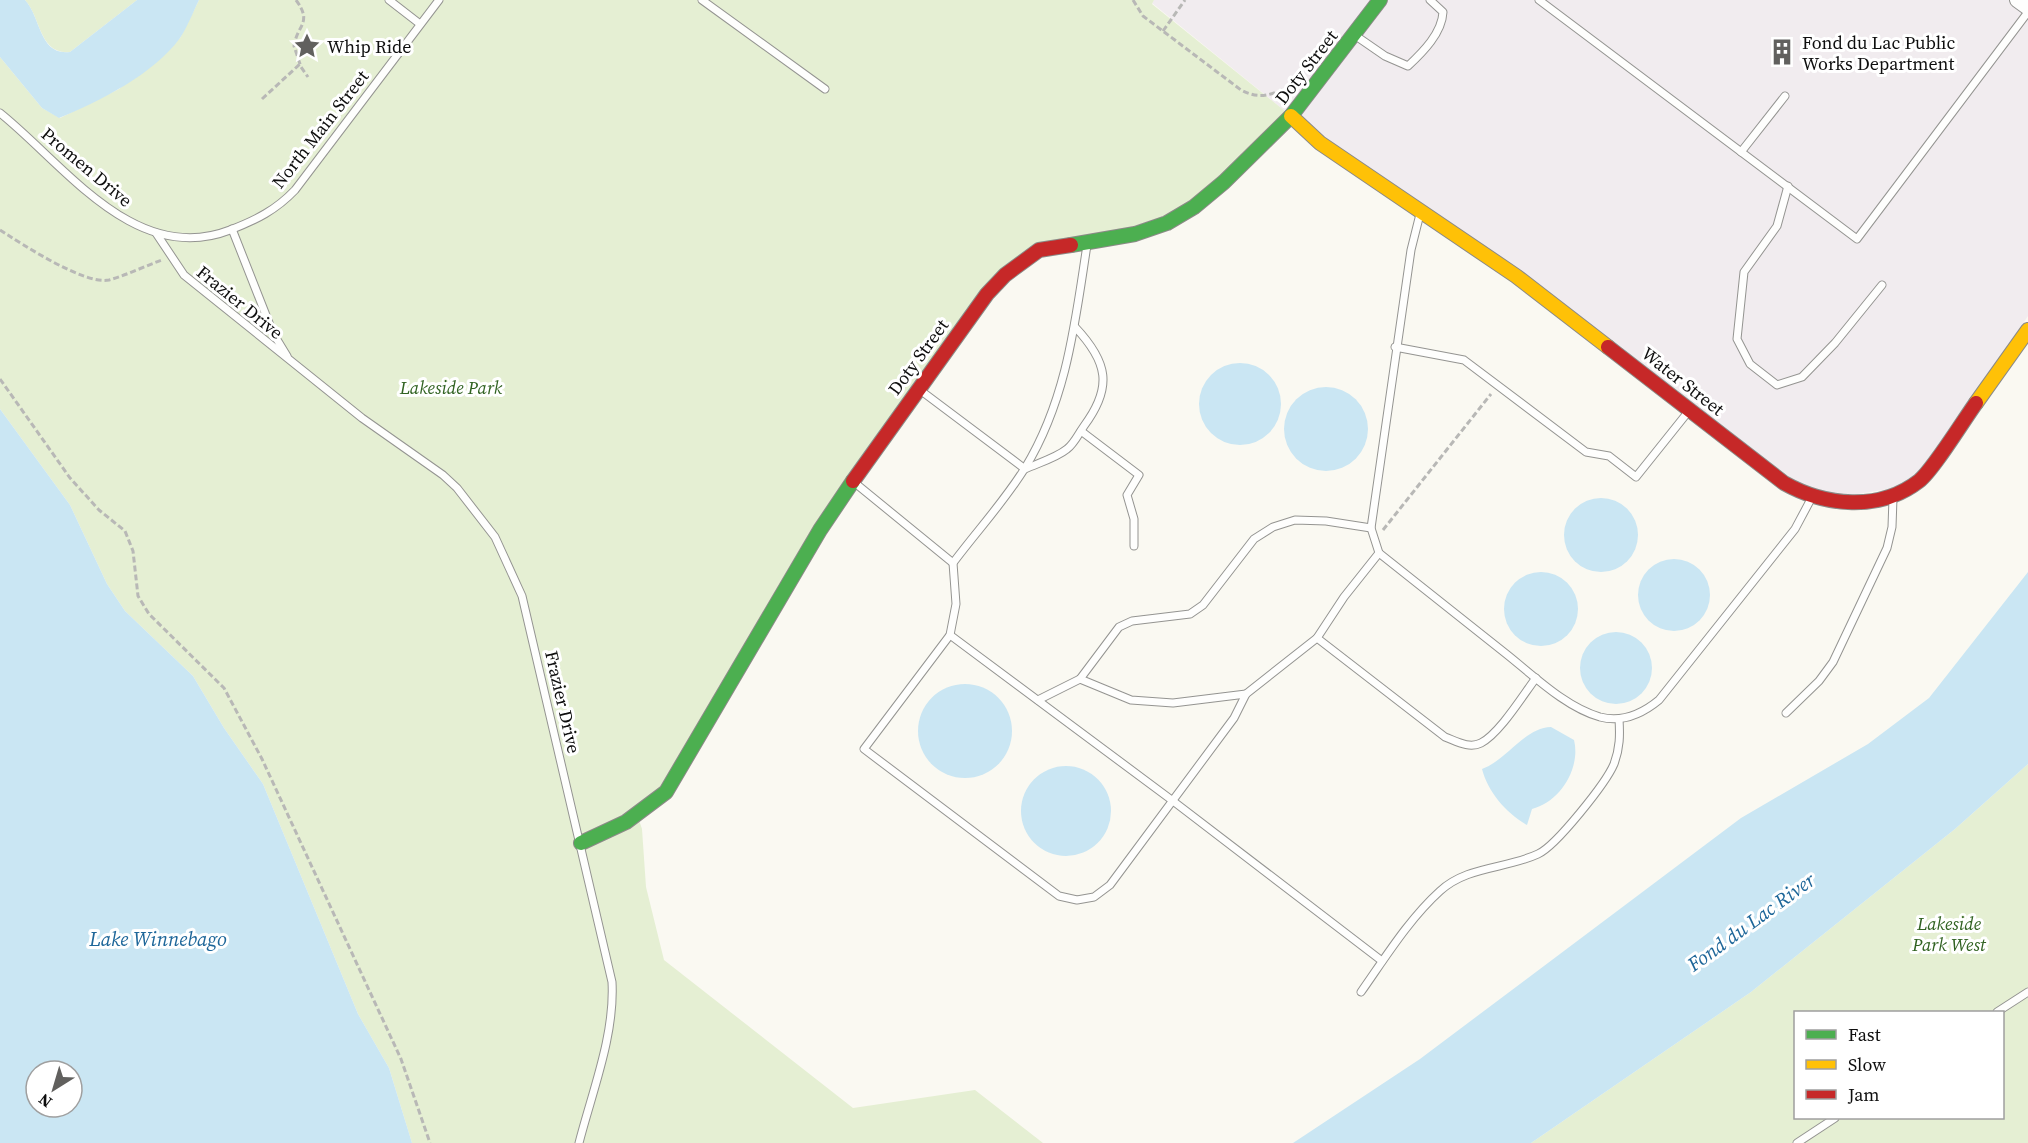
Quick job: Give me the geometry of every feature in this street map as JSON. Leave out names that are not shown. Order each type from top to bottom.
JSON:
[{"type":"street","name":"Doty Street","points":[[581,843],[623,827],[648,810],[666,792],[789,581],[853,482],[987,294],[1005,275],[1039,250],[1135,234],[1167,223],[1194,207],[1224,182],[1291,116],[1380,0]]},
{"type":"street","points":[[2017,0],[2028,10]]},
{"type":"street","name":"Water Street","points":[[1291,116],[1320,143],[1516,276],[1784,483],[1812,497],[1832,502],[1858,504],[1893,495],[1920,480],[2028,330]]},
{"type":"lane","points":[[389,0],[420,24]]},
{"type":"lane","name":"North Main Street","points":[[232,230],[268,214],[296,190],[439,0]]},
{"type":"lane","points":[[702,0],[825,88]]},
{"type":"lane","points":[[1353,34],[1385,56],[1408,66],[1419,56],[1442,24],[1443,12],[1430,0]]},
{"type":"lane","points":[[1539,0],[1857,238],[2028,10]]},
{"type":"lane","points":[[1742,152],[1785,96]]},
{"type":"lane","name":"Promen Drive","points":[[0,112],[93,196],[135,225],[156,233],[193,238],[232,230]]},
{"type":"lane","points":[[1788,186],[1777,226],[1744,273],[1737,339],[1750,364],[1777,385],[1802,377],[1835,343],[1882,285]]},
{"type":"lane","points":[[1421,212],[1411,250],[1395,347],[1371,528],[1378,553],[1536,678],[1577,707],[1600,717],[1620,719],[1643,713],[1659,700],[1796,529],[1812,497]]},
{"type":"lane","name":"Frazier Drive","points":[[232,230],[273,333],[290,361]]},
{"type":"lane","name":"Frazier Drive","points":[[156,233],[184,275],[362,418],[443,475],[473,506],[495,537],[522,596],[610,964],[613,1000],[609,1036],[579,1143]]},
{"type":"lane","points":[[1088,243],[1064,382],[1045,429],[1024,469],[953,563],[956,604],[950,635],[864,749],[1059,896],[1077,900],[1094,897],[1110,885],[1173,801],[1234,718],[1246,694],[1317,638],[1344,597],[1378,553]]},
{"type":"lane","points":[[1024,469],[1068,449],[1099,407],[1104,387],[1101,366],[1088,341],[1075,327]]},
{"type":"lane","points":[[1395,347],[1464,360],[1586,452],[1609,456],[1636,477],[1690,409]]},
{"type":"lane","points":[[918,388],[1024,469]]},
{"type":"lane","points":[[1081,431],[1139,475],[1127,495],[1134,519],[1134,546]]},
{"type":"lane","points":[[853,482],[953,563]]},
{"type":"lane","points":[[1786,713],[1819,681],[1833,662],[1887,548],[1892,526],[1893,495]]},
{"type":"lane","points":[[1038,700],[1080,679],[1119,627],[1132,621],[1190,614],[1203,605],[1254,539],[1273,527],[1295,520],[1326,521],[1371,528]]},
{"type":"lane","points":[[950,635],[1173,801],[1382,961]]},
{"type":"lane","points":[[1317,638],[1445,737],[1464,745],[1481,743],[1489,736],[1536,678]]},
{"type":"lane","points":[[1080,679],[1131,700],[1173,703],[1246,694]]},
{"type":"lane","points":[[1361,992],[1382,961],[1440,891],[1455,880],[1476,871],[1517,862],[1539,854],[1555,843],[1613,766],[1620,742],[1620,719]]},
{"type":"lane","points":[[1999,1011],[2028,993]]},
{"type":"lane","points":[[1797,1143],[1833,1119]]},
{"type":"path","points":[[296,0],[304,16],[302,30],[294,46],[300,64],[308,77]]},
{"type":"path","points":[[1133,0],[1143,16],[1254,97],[1269,96],[1293,85]]},
{"type":"path","points":[[1163,31],[1185,0]]},
{"type":"path","points":[[262,99],[300,64]]},
{"type":"path","points":[[0,230],[38,255],[66,268],[107,280],[165,259]]},
{"type":"path","points":[[0,379],[70,478],[99,510],[125,531],[133,551],[138,596],[149,614],[224,688],[262,759],[401,1059],[430,1143]]},
{"type":"path","points":[[1375,541],[1498,386]]},
{"type":"shaded area","points":[[1154,0],[2028,0],[2028,316],[1920,480],[1912,485],[1822,500],[1291,116],[1152,3]]},
{"type":"green space","points":[[25,0],[137,0],[70,52],[52,48],[42,34]]},
{"type":"green space","name":"Lakeside Park","points":[[199,0],[1154,0],[1152,4],[1291,116],[1194,207],[1021,262],[895,419],[678,772],[638,817],[642,829],[646,887],[664,960],[853,1108],[975,1090],[1043,1143],[412,1143],[389,1068],[358,1014],[263,784],[224,728],[193,676],[125,611],[107,584],[70,505],[0,409],[0,57],[42,108],[60,118],[119,89],[180,38]]},
{"type":"green space","name":"Lakeside Park West","points":[[2028,764],[2028,1143],[1531,1143],[1751,992],[1955,829]]},
{"type":"water","points":[[0,0],[25,0],[46,42],[60,52],[70,52],[137,0],[199,0],[180,38],[156,63],[108,95],[59,118],[42,108],[0,57]]},
{"type":"water","points":[[1240,363],[1256,366],[1269,375],[1278,388],[1281,404],[1278,420],[1269,433],[1256,442],[1240,445],[1224,442],[1211,433],[1202,420],[1199,404],[1202,388],[1211,375],[1224,366]]},
{"type":"water","points":[[1326,387],[1349,394],[1361,406],[1368,429],[1361,452],[1349,464],[1326,471],[1303,464],[1291,452],[1284,429],[1291,406],[1303,394]]},
{"type":"water","name":"Lake Winnebago","points":[[0,409],[70,505],[107,584],[125,611],[193,676],[224,728],[263,784],[358,1014],[389,1068],[412,1143],[0,1143]]},
{"type":"water","points":[[1601,498],[1615,501],[1627,509],[1635,521],[1638,535],[1635,549],[1627,561],[1615,569],[1601,572],[1587,569],[1575,561],[1567,549],[1564,535],[1567,521],[1575,509],[1587,501]]},
{"type":"water","points":[[1681,559],[1700,569],[1708,581],[1710,595],[1708,609],[1700,621],[1688,629],[1667,631],[1648,621],[1640,609],[1638,588],[1648,569],[1660,561]]},
{"type":"water","points":[[1541,572],[1555,575],[1567,583],[1575,595],[1578,609],[1575,623],[1567,635],[1555,643],[1541,646],[1527,643],[1515,635],[1507,623],[1504,609],[1507,595],[1515,583],[1527,575]]},
{"type":"water","name":"Fond du Lac River","points":[[2028,572],[2028,764],[1955,829],[1751,992],[1531,1143],[1293,1143],[1420,1059],[1741,818],[1868,744],[1929,698]]},
{"type":"water","points":[[1616,632],[1636,638],[1646,648],[1652,668],[1646,688],[1636,698],[1616,704],[1596,698],[1586,688],[1580,668],[1586,648],[1596,638]]},
{"type":"water","points":[[965,684],[983,688],[998,698],[1008,713],[1012,731],[1008,749],[998,764],[983,774],[965,778],[947,774],[932,764],[922,749],[918,731],[922,713],[932,698],[947,688]]},
{"type":"water","points":[[1551,727],[1574,740],[1574,762],[1566,782],[1559,791],[1542,805],[1532,809],[1527,825],[1512,814],[1493,794],[1482,769],[1500,759],[1532,733]]},
{"type":"water","points":[[1066,766],[1083,770],[1098,779],[1107,794],[1111,811],[1107,828],[1098,843],[1083,852],[1066,856],[1049,852],[1034,843],[1025,828],[1021,811],[1025,794],[1034,779],[1049,770]]},
{"type":"traffic: fast","points":[[1071,245],[1135,234],[1167,223],[1194,207],[1224,182],[1291,116],[1380,0]]},
{"type":"traffic: fast","points":[[581,843],[626,822],[666,792],[820,530],[853,481]]},
{"type":"traffic: slow","points":[[1291,116],[1320,143],[1516,276],[1608,347]]},
{"type":"traffic: slow","points":[[1976,403],[2028,330]]},
{"type":"traffic: jam","points":[[853,481],[987,294],[1005,275],[1039,250],[1071,245]]},
{"type":"traffic: jam","points":[[1608,347],[1784,483],[1800,491],[1834,501],[1870,501],[1887,498],[1919,481],[1940,456],[1976,403]]},
{"type":"place","name":"Whip Ride","points":[[307,46]]},
{"type":"place","name":"Fond du Lac Public Works Department","points":[[1782,52]]}]
